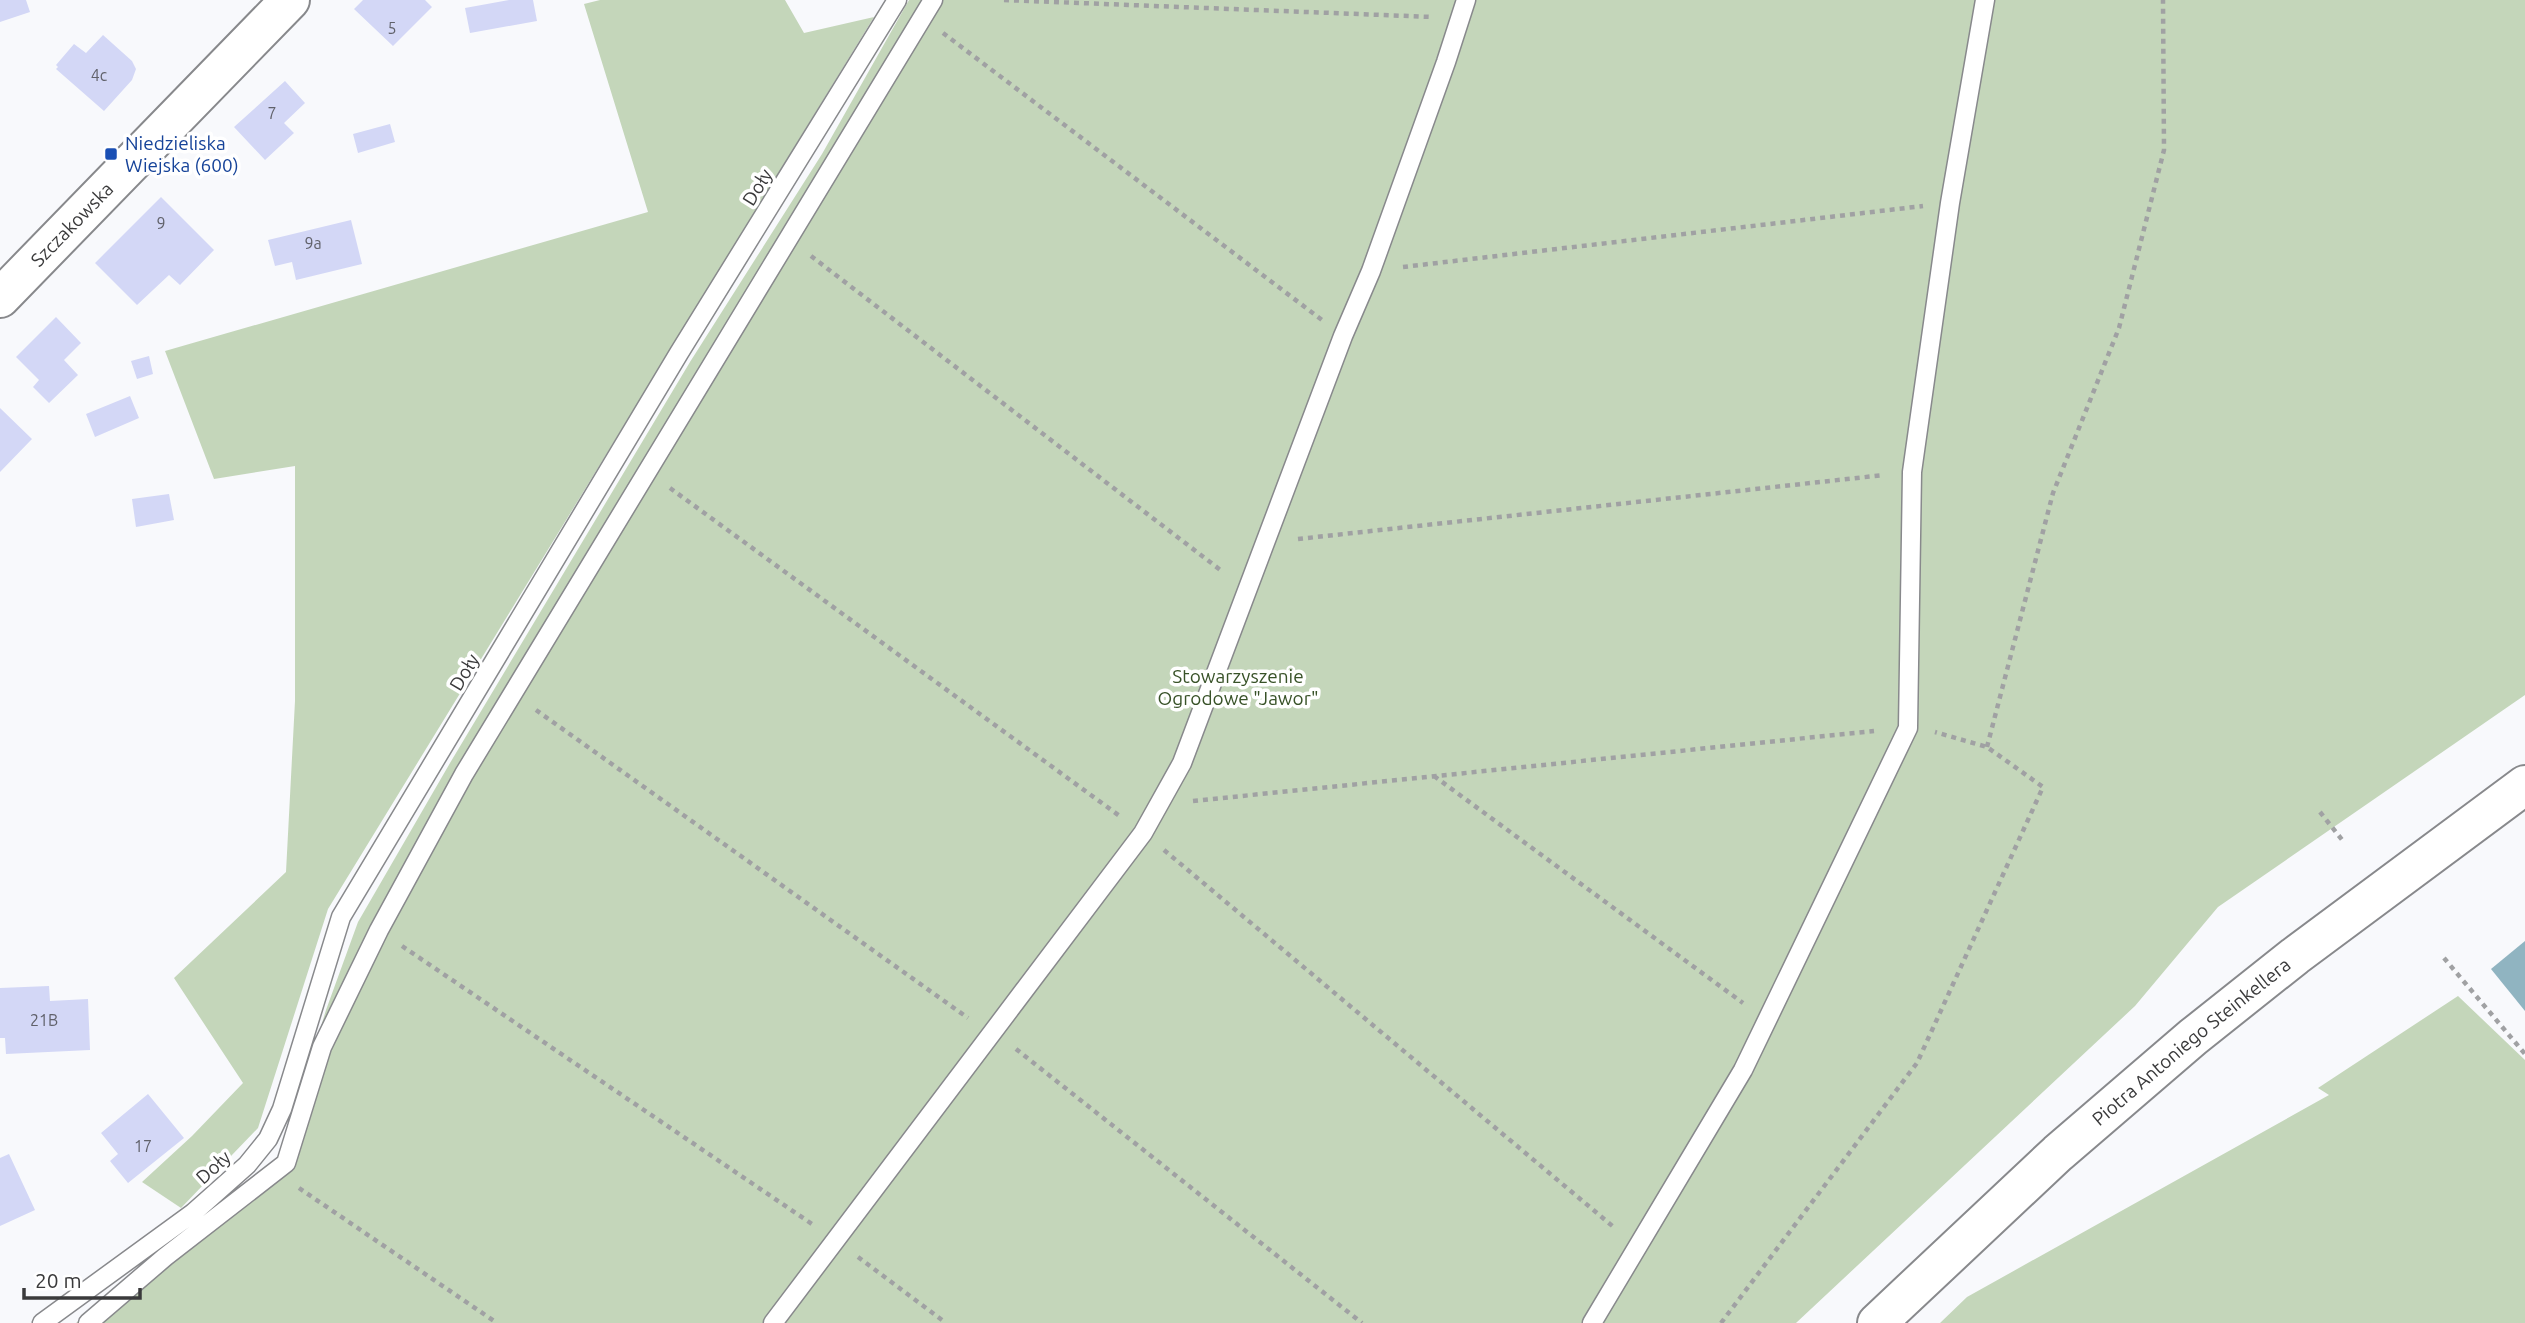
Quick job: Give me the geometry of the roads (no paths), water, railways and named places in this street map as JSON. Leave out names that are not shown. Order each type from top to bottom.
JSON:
[{"type":"street","name":"Szczakowska","points":[[0,298],[290,0]]},
{"type":"street","name":"Piotra Antoniego Steinkellera","points":[[1877,1323],[2058,1153],[2193,1037],[2295,956],[2525,785]]},
{"type":"lane","name":"Doły","points":[[42,1323],[193,1213],[247,1165],[268,1139],[282,1109],[341,917],[679,353],[897,0]]},
{"type":"lane","points":[[88,1323],[165,1257],[286,1163],[321,1047],[379,930],[464,774],[933,0]]},
{"type":"lane","points":[[773,1323],[1143,833],[1161,804],[1182,763],[1343,336],[1371,271],[1466,0]]},
{"type":"lane","points":[[1592,1323],[1743,1070],[1908,728],[1912,472],[1950,203],[1985,0]]},
{"type":"water","points":[[2525,941],[2525,1011],[2491,969]]},
{"type":"place","name":"Niedzieliska Wiejska (600)","points":[[111,154]]},
{"type":"park label","name":"Stowarzyszenie Ogrodowe \"Jawor\"","points":[[1238,687]]}]
